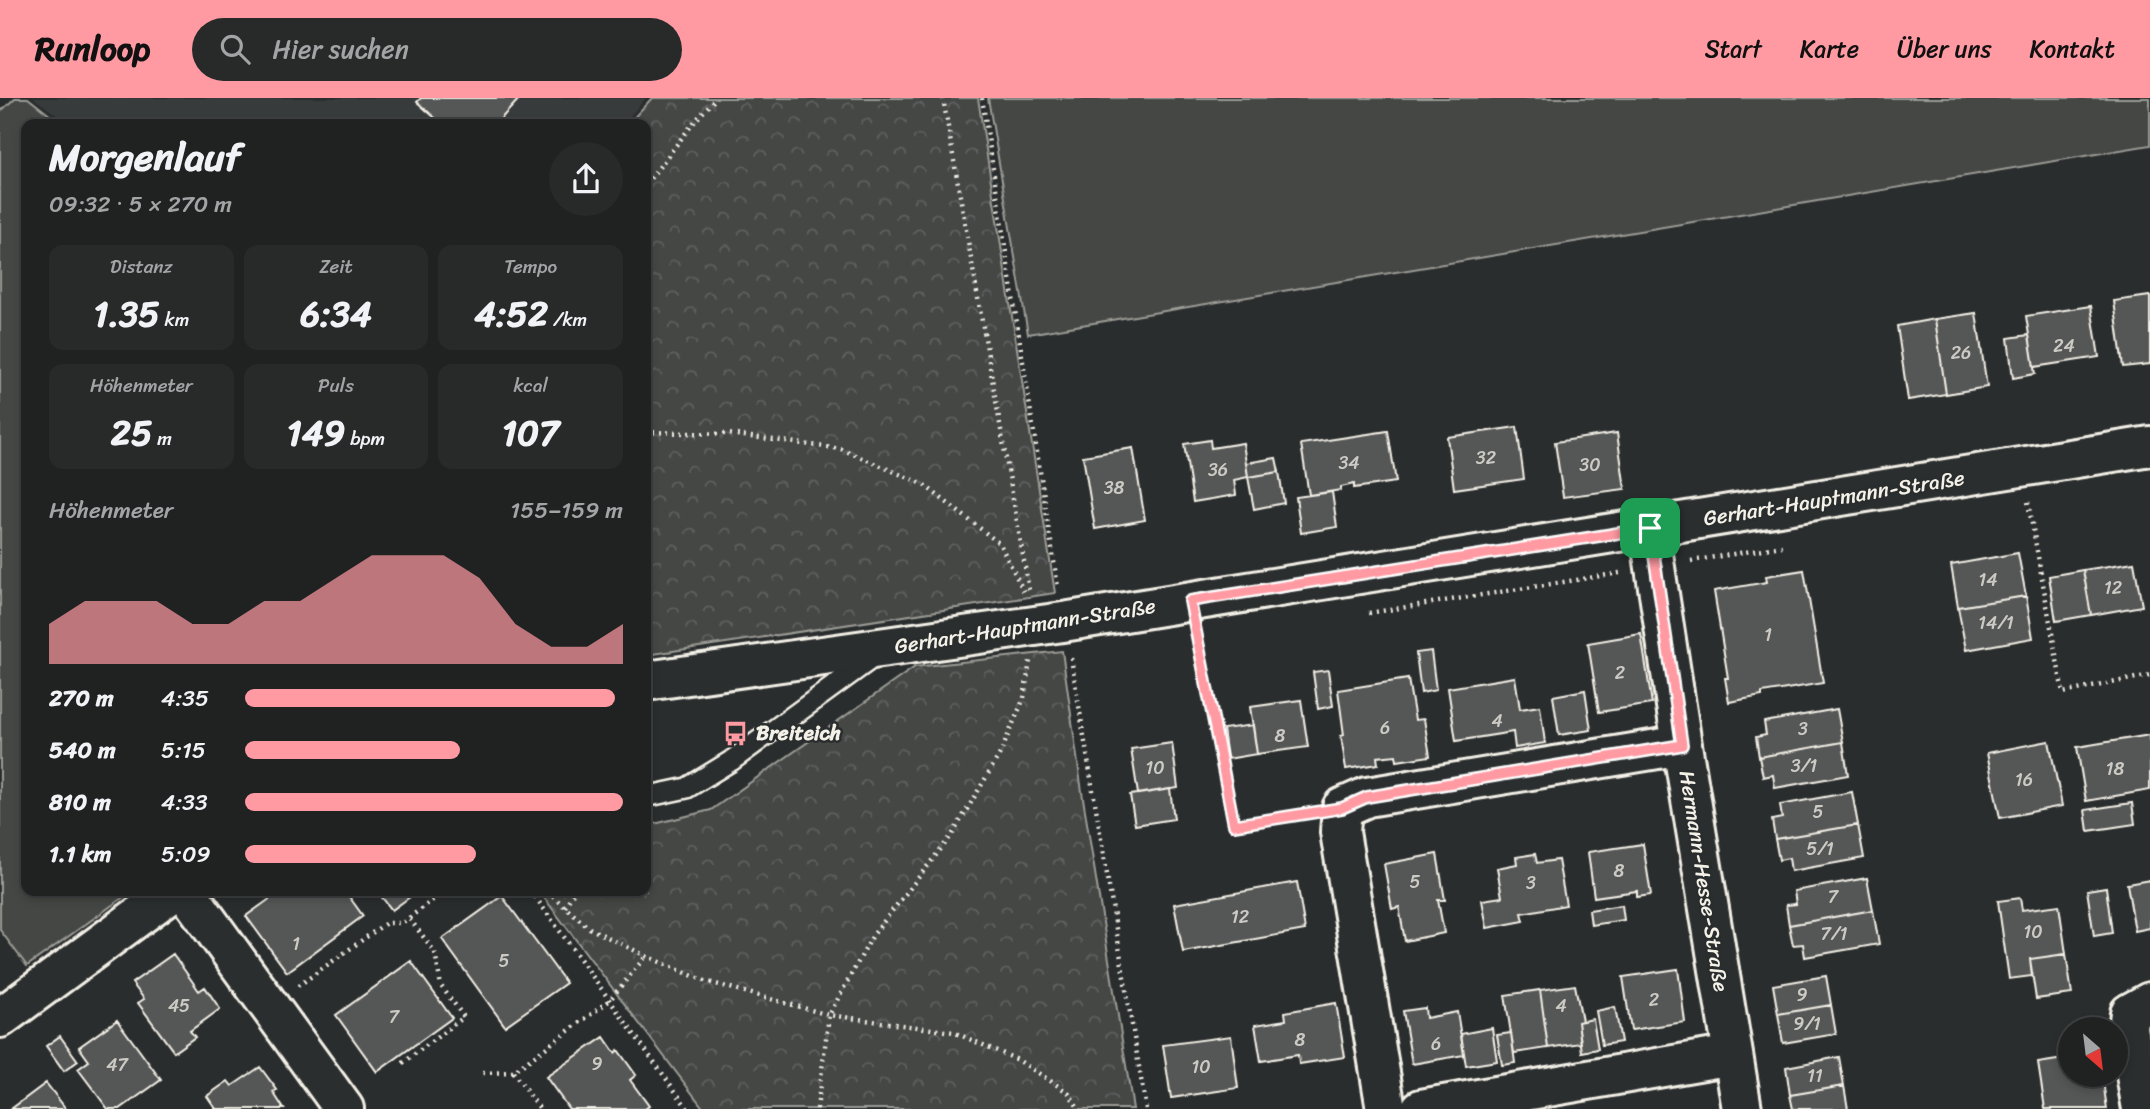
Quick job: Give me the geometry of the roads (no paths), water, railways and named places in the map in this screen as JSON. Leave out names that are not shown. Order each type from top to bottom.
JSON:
[{"type":"street","name":"Gerhart-Hauptmann-Straße","points":[[651,680],[888,647],[1042,610],[1190,601],[2150,446]]},
{"type":"street","name":"Hermann-Hesse-Straße","points":[[1650,528],[1682,745],[1742,1109]]},
{"type":"street","points":[[1386,1109],[1340,832],[1342,808],[1367,797],[1682,745]]},
{"type":"street","points":[[0,1018],[166,896]]},
{"type":"street","points":[[190,896],[344,1109]]},
{"type":"street","points":[[2142,1109],[2128,1029],[2130,1013],[2150,1002]]},
{"type":"street","points":[[1421,1109],[1732,1055]]},
{"type":"lane","points":[[651,795],[687,788],[709,775],[888,647]]},
{"type":"place","name":"Breiteich","points":[[736,733]]}]
